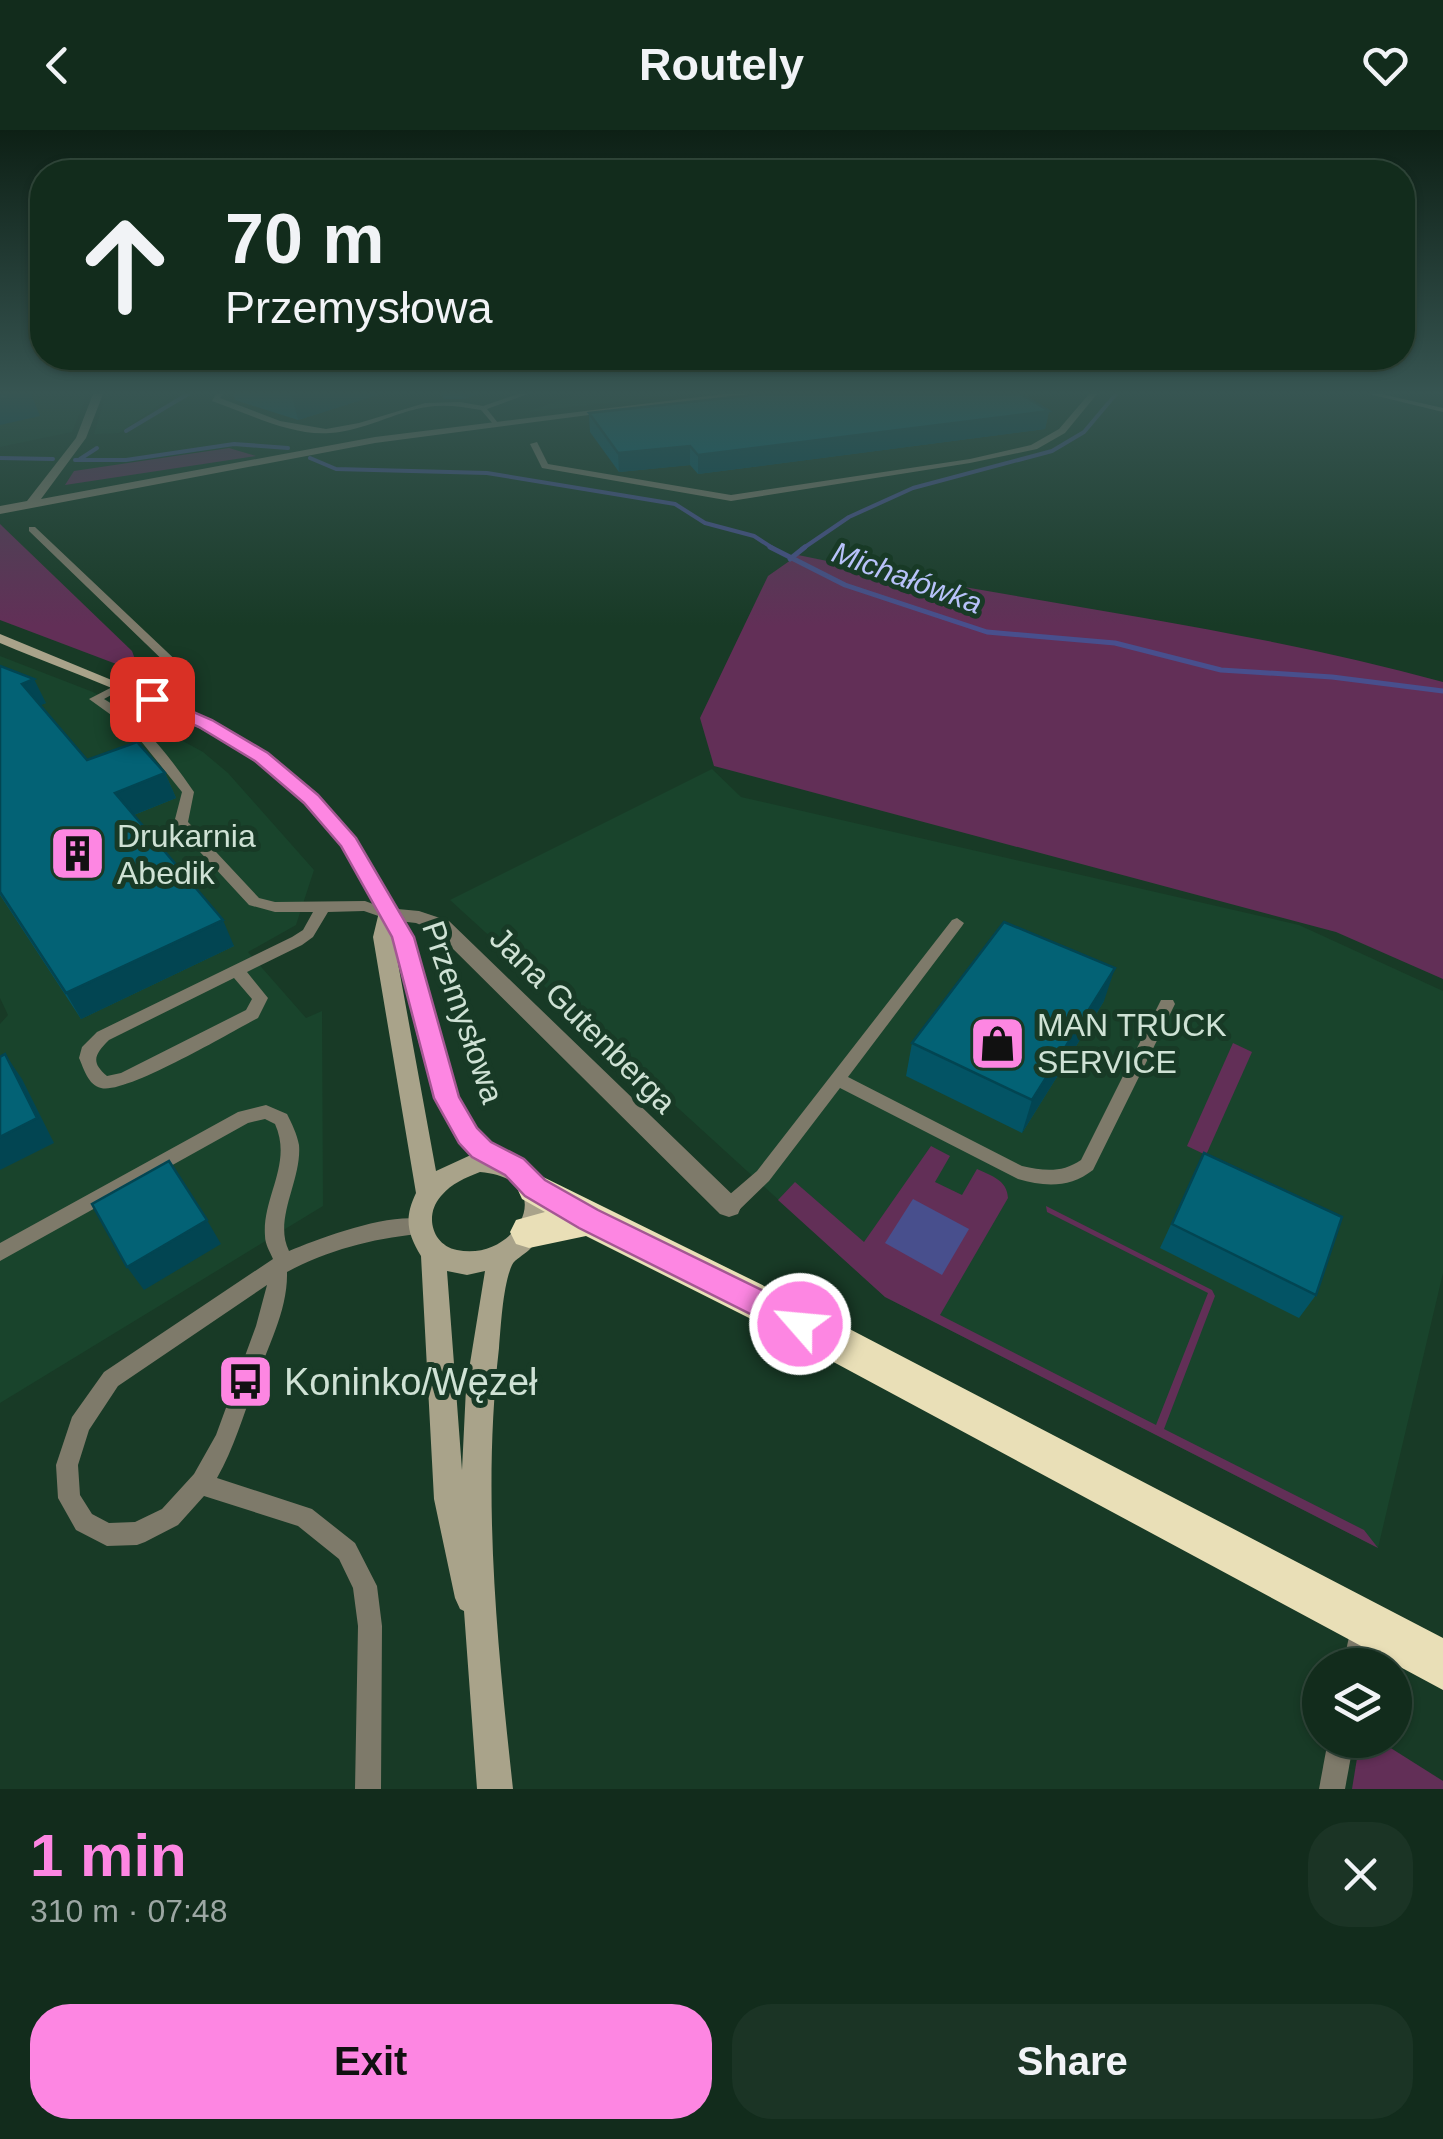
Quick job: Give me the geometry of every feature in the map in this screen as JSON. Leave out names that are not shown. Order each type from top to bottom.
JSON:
[{"type":"highway","points":[[535,1188],[588,1219],[800,1324],[1359,1644],[1443,1666]]},
{"type":"highway","points":[[515,1244],[588,1219]]},
{"type":"street","points":[[31,504],[56,471]]},
{"type":"street","points":[[0,510],[195,471]]},
{"type":"street","points":[[0,638],[152,699],[227,735],[294,782],[349,843],[387,914]]},
{"type":"street","name":"Przemysłowa","points":[[387,914],[403,937],[414,969],[446,1098],[468,1136],[499,1162]]},
{"type":"street","name":"Przemysłowa","points":[[387,914],[383,937],[427,1191]]},
{"type":"street","name":"Jana Gutenberga","points":[[387,914],[419,916],[442,926],[729,1207]]},
{"type":"street","points":[[481,1644],[449,1499],[419,1208],[427,1191],[460,1166],[499,1162],[514,1167],[535,1188],[536,1217],[515,1244],[484,1348],[476,1476],[481,1644],[495,1789]]},
{"type":"street","points":[[425,1239],[465,1263],[515,1244]]},
{"type":"lane","points":[[577,471],[731,498],[907,471]]},
{"type":"lane","points":[[32,528],[180,670],[177,684],[152,699]]},
{"type":"lane","points":[[120,686],[95,699],[136,723],[188,792],[181,823],[248,897],[274,907],[365,906],[387,914]]},
{"type":"lane","points":[[237,970],[260,998],[252,1014],[125,1079],[104,1083],[97,1078],[87,1058],[94,1042],[237,970],[297,941],[308,933],[323,907]]},
{"type":"lane","points":[[729,1207],[763,1176],[957,923]]},
{"type":"lane","points":[[838,1079],[1018,1172],[1041,1178],[1067,1176],[1087,1166],[1167,1004]]},
{"type":"lane","points":[[0,1253],[244,1117],[266,1112],[281,1119],[289,1140],[287,1179],[273,1236],[281,1265],[277,1289],[226,1435],[202,1484],[158,1522],[129,1533],[100,1536],[74,1531],[56,1518],[44,1485],[49,1448],[64,1421],[85,1399],[281,1265],[336,1240],[425,1239]]},
{"type":"lane","points":[[202,1484],[304,1516],[347,1551],[365,1586],[370,1626],[368,1789]]},
{"type":"lane","points":[[1332,1789],[1338,1758]]},
{"type":"shaded area","points":[[74,471],[154,471],[65,485]]},
{"type":"shaded area","points":[[0,524],[132,651],[140,673],[0,620]]},
{"type":"shaded area","points":[[798,555],[1203,628],[1443,682],[1443,979],[1336,932],[714,766],[700,718],[768,576]]},
{"type":"shaded area","points":[[0,656],[93,692],[203,752],[228,773],[314,870],[296,925],[248,952],[306,1018],[322,1011],[323,1206],[0,1403],[0,1024],[8,1015],[0,998]]},
{"type":"shaded area","points":[[712,769],[741,797],[1299,925],[1443,991],[1443,1273],[1378,1548],[885,1297],[450,900]]},
{"type":"shaded area","points":[[1233,1043],[1252,1052],[1206,1155],[1187,1146]]},
{"type":"shaded area","points":[[931,1146],[950,1156],[935,1182],[962,1195],[977,1169],[1002,1183],[1008,1198],[940,1315],[1156,1425],[1208,1293],[1047,1212],[1046,1206],[1212,1290],[1215,1296],[1164,1429],[1364,1530],[1378,1548],[885,1297],[778,1200],[795,1182],[864,1242]]},
{"type":"shaded area","points":[[1357,1758],[1407,1758],[1443,1781],[1443,1789],[1352,1789]]},
{"type":"water","points":[[913,1199],[969,1229],[942,1275],[885,1243]]},
{"type":"building","name":"Drukarnia Abedik","points":[[0,666],[34,679],[22,684],[87,760],[137,742],[165,773],[115,793],[223,920],[66,993],[0,892]]},
{"type":"building","points":[[1004,922],[1115,968],[1032,1100],[912,1043]]},
{"type":"building","points":[[5,1054],[37,1118],[0,1137],[0,1057]]},
{"type":"building","points":[[1204,1153],[1342,1217],[1316,1295],[1172,1224]]},
{"type":"building","points":[[169,1161],[207,1220],[127,1267],[92,1204]]},
{"type":"waterway","name":"Michałówka","points":[[427,471],[487,473],[675,504],[705,523],[754,536],[774,549]]},
{"type":"waterway","points":[[802,549],[849,517],[913,488],[975,471]]},
{"type":"waterway","name":"Michałówka","points":[[770,547],[791,558]]},
{"type":"waterway","points":[[791,558],[805,547]]},
{"type":"waterway","name":"Michałówka","points":[[791,558],[845,585],[987,632],[1115,643],[1221,670],[1332,677],[1443,691]]},
{"type":"place","name":"Drukarnia Abedik","points":[[78,854]]},
{"type":"place","name":"MAN TRUCK SERVICE","points":[[998,1043]]},
{"type":"place","name":"Koninko/Węzeł","points":[[245,1382]]},
{"type":"route","points":[[152,699],[227,735],[262,757],[294,782],[349,843],[403,937],[446,1098],[468,1136],[499,1162],[527,1176],[535,1188],[588,1219],[800,1324]]}]
